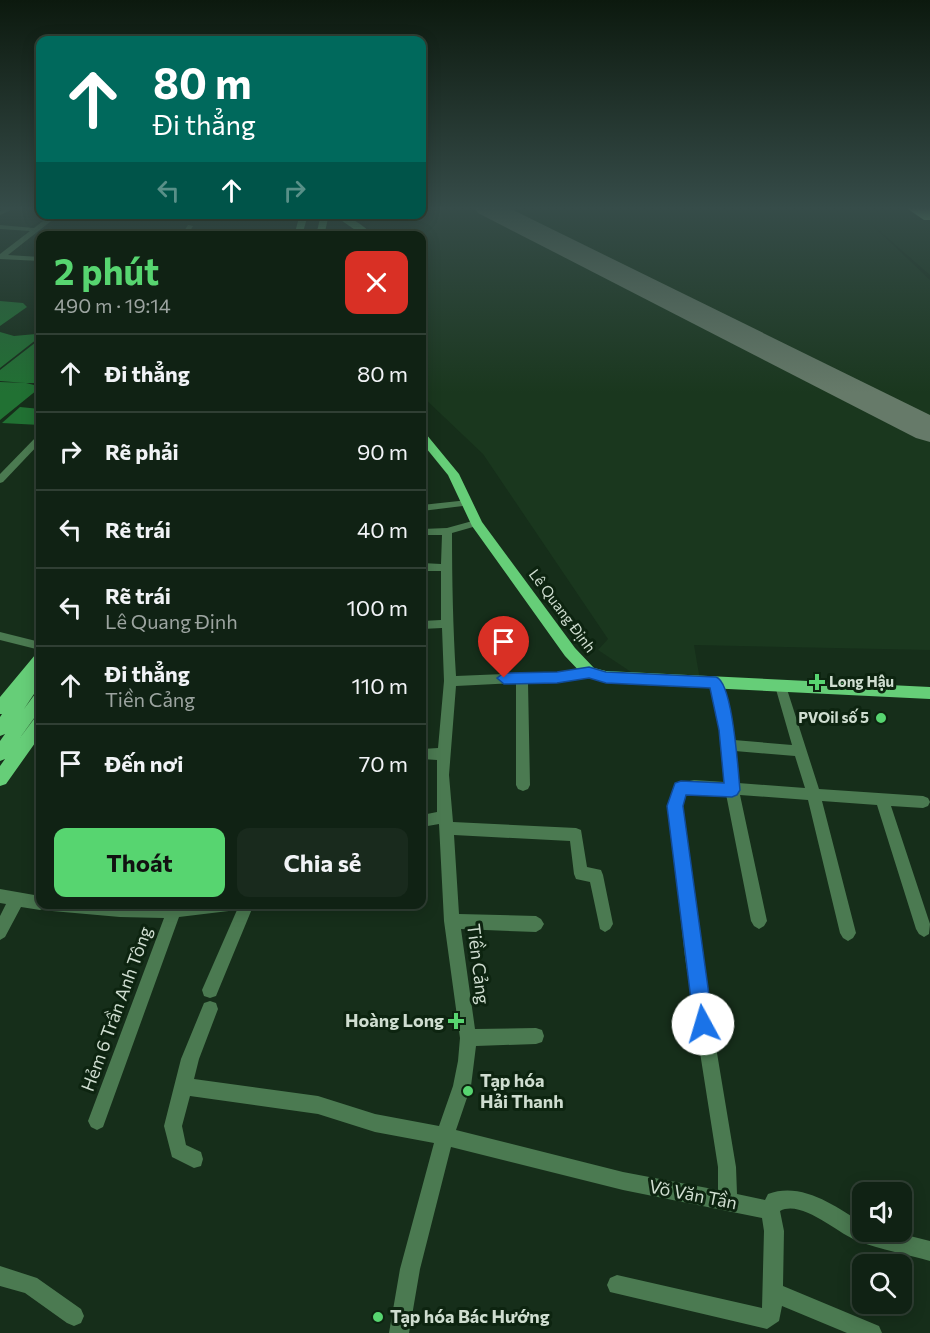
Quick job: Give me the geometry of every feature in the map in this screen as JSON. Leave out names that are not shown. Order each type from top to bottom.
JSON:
[{"type":"main road","name":"Lê Quang Định","points":[[426,441],[453,474],[476,523],[570,652],[589,672],[606,677],[930,693]]},
{"type":"main road","points":[[0,708],[36,664]]},
{"type":"main road","points":[[0,729],[36,680]]},
{"type":"main road","points":[[0,754],[36,704]]},
{"type":"main road","points":[[0,779],[36,730]]},
{"type":"street","points":[[0,480],[36,442]]},
{"type":"street","points":[[426,508],[468,503]]},
{"type":"street","points":[[426,532],[447,531],[476,523]]},
{"type":"street","name":"Tiền Cảng","points":[[399,1333],[410,1269],[445,1136],[462,1086],[468,1038],[452,921],[446,822],[445,754],[450,681],[446,599],[447,531]]},
{"type":"street","points":[[426,567],[448,568]]},
{"type":"street","points":[[426,625],[448,624]]},
{"type":"street","points":[[0,636],[36,645]]},
{"type":"street","points":[[450,681],[557,677],[589,672]]},
{"type":"street","points":[[522,677],[523,785]]},
{"type":"street","points":[[716,682],[727,730],[732,790],[759,921]]},
{"type":"street","points":[[781,686],[814,796],[848,933]]},
{"type":"street","points":[[727,745],[801,751]]},
{"type":"street","points":[[426,754],[445,754]]},
{"type":"street","points":[[729,1202],[727,1167],[712,1063],[703,1024],[675,806],[681,788],[923,802]]},
{"type":"street","points":[[882,799],[924,929]]},
{"type":"street","points":[[426,821],[576,835],[581,874],[596,875],[605,924]]},
{"type":"street","points":[[0,896],[36,902]]},
{"type":"street","points":[[0,932],[17,899]]},
{"type":"street","points":[[93,909],[118,912],[156,909]]},
{"type":"street","name":"Hẻm 6 Trần Anh Tông","points":[[97,1121],[168,909]]},
{"type":"street","points":[[210,990],[245,909]]},
{"type":"street","points":[[452,921],[536,924]]},
{"type":"street","points":[[194,1159],[178,1151],[172,1126],[190,1059],[210,1009]]},
{"type":"street","points":[[468,1038],[536,1036]]},
{"type":"street","name":"Võ Văn Tần","points":[[184,1086],[318,1105],[375,1123],[445,1136],[623,1182],[770,1210],[776,1202],[782,1199],[809,1204],[836,1216],[859,1232],[930,1251]]},
{"type":"street","points":[[617,1285],[767,1319],[772,1314],[773,1292],[774,1231],[770,1210]]},
{"type":"street","points":[[0,1276],[30,1286],[74,1316]]},
{"type":"street","points":[[773,1292],[872,1333]]},
{"type":"shaded area","points":[[426,269],[919,269],[930,280],[930,650],[694,645],[700,680],[637,676],[598,650],[608,639],[483,454],[426,400]]},
{"type":"shaded area","points":[[0,301],[23,303],[27,307],[0,326]]},
{"type":"shaded area","points":[[0,332],[14,336],[36,334],[36,340],[0,368]]},
{"type":"shaded area","points":[[36,342],[36,383],[0,381],[0,370]]},
{"type":"shaded area","points":[[0,382],[26,383],[36,386],[36,391],[0,420]]},
{"type":"shaded area","points":[[20,407],[36,409],[36,425],[2,423]]},
{"type":"runway","points":[[611,269],[930,430]]},
{"type":"place","name":"Long Hậu","points":[[817,682]]},
{"type":"place","name":"PVOil số 5","points":[[881,718]]},
{"type":"place","name":"Hoàng Long","points":[[456,1021]]},
{"type":"place","name":"Tạp hóa Hải Thanh","points":[[468,1091]]},
{"type":"place","name":"Tạp hóa Bác Hướng","points":[[378,1317]]},
{"type":"route","points":[[504,678],[557,677],[589,672],[606,677],[716,682],[727,730],[732,790],[694,786],[681,788],[675,806],[703,1024]]}]
